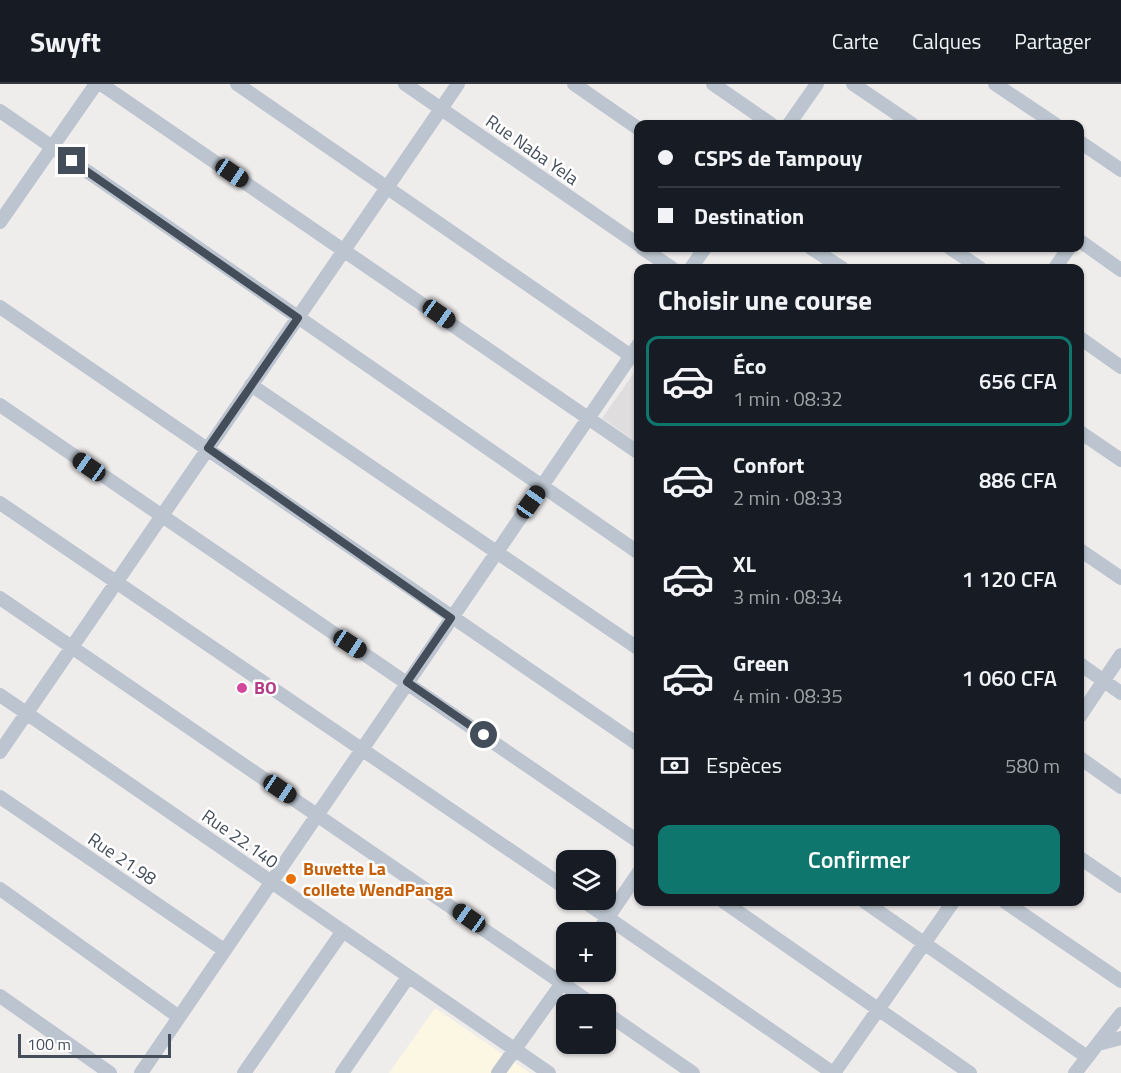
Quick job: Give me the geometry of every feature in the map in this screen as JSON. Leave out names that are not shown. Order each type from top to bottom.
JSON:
[{"type":"street","points":[[2,216],[96,84]]},
{"type":"street","points":[[101,84],[345,249],[634,450]]},
{"type":"street","points":[[237,84],[387,189],[634,349]]},
{"type":"street","name":"Rue Naba Yela","points":[[405,84],[634,242]]},
{"type":"street","points":[[0,752],[458,84]]},
{"type":"street","points":[[574,84],[634,126]]},
{"type":"street","points":[[713,84],[765,120]]},
{"type":"street","points":[[792,120],[817,84]]},
{"type":"street","points":[[853,84],[906,120]]},
{"type":"street","points":[[995,84],[1048,120]]},
{"type":"street","points":[[0,111],[634,550]]},
{"type":"street","points":[[1084,145],[1121,170]]},
{"type":"street","points":[[1084,244],[1121,270]]},
{"type":"street","name":"Rue Naba Yela","points":[[649,252],[666,264]]},
{"type":"street","points":[[817,252],[836,264]]},
{"type":"street","points":[[956,252],[974,264]]},
{"type":"street","points":[[0,307],[634,742]]},
{"type":"street","points":[[1084,341],[1121,367]]},
{"type":"street","points":[[141,1073],[634,351]]},
{"type":"street","points":[[251,386],[634,646]]},
{"type":"street","points":[[0,405],[634,839]]},
{"type":"street","points":[[1084,435],[1121,460]]},
{"type":"street","points":[[0,503],[556,882]]},
{"type":"street","points":[[1084,553],[1121,578]]},
{"type":"street","points":[[0,598],[318,815],[556,970]]},
{"type":"street","points":[[1084,710],[1121,655]]},
{"type":"street","points":[[1084,667],[1121,693]]},
{"type":"street","name":"Rue 22.140","points":[[0,695],[549,1073]]},
{"type":"street","points":[[1084,761],[1121,787]]},
{"type":"street","name":"Rue 21.98","points":[[0,797],[225,950]]},
{"type":"street","points":[[1084,861],[1121,886]]},
{"type":"street","points":[[605,922],[634,879]]},
{"type":"street","points":[[0,889],[179,1017]]},
{"type":"street","points":[[730,906],[970,1073]]},
{"type":"street","points":[[871,906],[1087,1057]]},
{"type":"street","points":[[596,910],[834,1073],[950,906]]},
{"type":"street","points":[[1011,906],[1121,981]]},
{"type":"street","points":[[244,1073],[343,932]]},
{"type":"street","points":[[342,1073],[408,977]]},
{"type":"street","points":[[498,1073],[563,982]]},
{"type":"street","points":[[571,982],[583,994]]},
{"type":"street","points":[[0,996],[110,1073]]},
{"type":"street","points":[[1075,1073],[1121,1014]]},
{"type":"street","points":[[616,1020],[693,1073]]},
{"type":"street","points":[[1098,1044],[1121,1038]]},
{"type":"shaded area","points":[[634,373],[634,440],[602,418]]},
{"type":"shaded area","points":[[435,1008],[530,1073],[389,1073]]},
{"type":"place","name":"BO","points":[[242,688]]},
{"type":"place","name":"Buvette La collete WendPanga","points":[[291,879]]},
{"type":"route","points":[[72,161],[298,318],[208,448],[451,618],[407,682],[484,735]]}]
